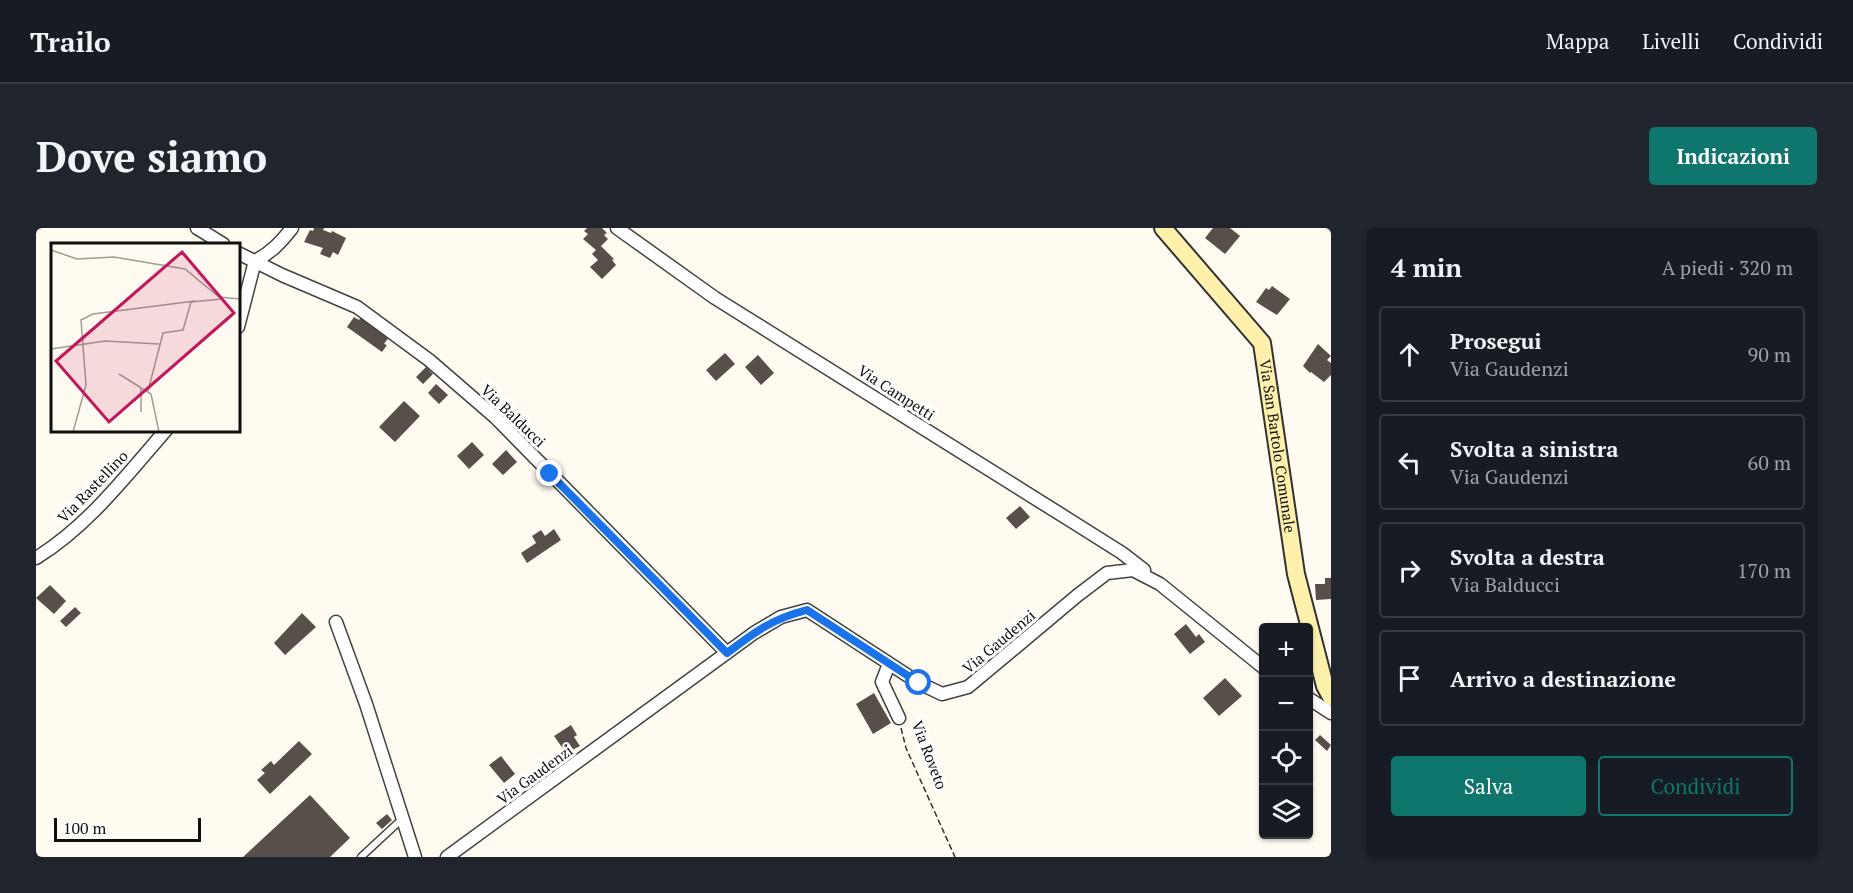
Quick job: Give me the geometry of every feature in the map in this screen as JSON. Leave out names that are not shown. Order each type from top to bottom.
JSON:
[{"type":"street","points":[[197,228],[221,243]]},
{"type":"street","points":[[240,319],[255,261],[273,250],[291,228]]},
{"type":"street","name":"Via Campetti","points":[[617,228],[715,298],[1122,553],[1160,584]]},
{"type":"street","name":"Via San Bartolo Comunale","points":[[1163,228],[1262,344],[1296,574],[1324,686],[1331,697]]},
{"type":"street","name":"Via Balducci","points":[[240,254],[357,307],[429,360],[495,417],[727,653]]},
{"type":"street","name":"Via Rastellino","points":[[36,558],[86,520],[164,432]]},
{"type":"street","name":"Via Gaudenzi","points":[[447,857],[754,633],[781,617],[807,610],[919,683],[942,694],[968,687],[1107,573],[1133,570],[1160,584],[1259,665]]},
{"type":"street","points":[[336,622],[366,704],[415,857]]},
{"type":"street","name":"Via Roveto","points":[[889,664],[882,682],[899,717]]},
{"type":"street","points":[[1313,701],[1331,713]]},
{"type":"lane","points":[[361,857],[402,819]]},
{"type":"path","name":"Via Roveto","points":[[899,717],[906,748],[955,857]]},
{"type":"building","points":[[314,228],[324,228],[323,230],[331,233],[332,231],[346,238],[338,255],[333,252],[330,258],[320,254],[323,248],[304,242],[310,230],[313,231]]},
{"type":"building","points":[[587,228],[602,228],[607,233],[604,235],[608,239],[601,246],[614,259],[612,260],[616,265],[602,279],[590,267],[598,260],[592,254],[596,250],[583,239],[588,234],[584,231]]},
{"type":"building","points":[[1213,228],[1230,228],[1240,236],[1225,254],[1205,238]]},
{"type":"building","points":[[1272,286],[1290,299],[1277,315],[1256,302],[1266,288],[1269,290]]},
{"type":"building","points":[[354,317],[359,320],[361,317],[389,337],[382,352],[347,327]]},
{"type":"building","points":[[1318,344],[1331,356],[1327,360],[1331,363],[1331,375],[1324,382],[1303,366]]},
{"type":"building","points":[[725,353],[735,364],[716,381],[706,370]]},
{"type":"building","points":[[758,355],[774,373],[761,385],[745,367]]},
{"type":"building","points":[[426,367],[433,374],[423,384],[416,377]]},
{"type":"building","points":[[436,384],[448,395],[439,404],[428,393]]},
{"type":"building","points":[[404,401],[420,416],[395,442],[379,427]]},
{"type":"building","points":[[472,442],[484,455],[469,469],[457,456]]},
{"type":"building","points":[[506,450],[517,462],[503,475],[492,464]]},
{"type":"building","points":[[1020,506],[1030,517],[1016,529],[1006,518]]},
{"type":"building","points":[[554,529],[561,540],[527,563],[521,553],[536,543],[532,536],[541,530],[545,536]]},
{"type":"building","points":[[1325,578],[1331,578],[1331,599],[1316,600],[1315,584],[1325,584]]},
{"type":"building","points":[[50,585],[66,601],[54,614],[36,598]]},
{"type":"building","points":[[75,607],[81,613],[66,627],[60,621]]},
{"type":"building","points":[[302,613],[316,627],[285,655],[274,643]]},
{"type":"building","points":[[1186,624],[1196,637],[1199,634],[1205,642],[1190,654],[1174,634]]},
{"type":"building","points":[[1225,678],[1242,696],[1219,716],[1203,698]]},
{"type":"building","points":[[874,693],[891,723],[873,734],[856,704]]},
{"type":"building","points":[[571,725],[577,735],[574,737],[580,746],[566,753],[554,736]]},
{"type":"building","points":[[1320,735],[1331,745],[1327,751],[1315,740]]},
{"type":"building","points":[[299,741],[312,754],[270,794],[257,780],[265,773],[261,770],[271,761],[274,765]]},
{"type":"building","points":[[501,756],[515,774],[504,783],[489,765]]},
{"type":"building","points":[[310,795],[350,838],[330,857],[243,857]]},
{"type":"building","points":[[387,814],[392,820],[382,829],[376,823]]},
{"type":"route","points":[[550,474],[727,653],[781,617],[807,610],[919,683]]}]
